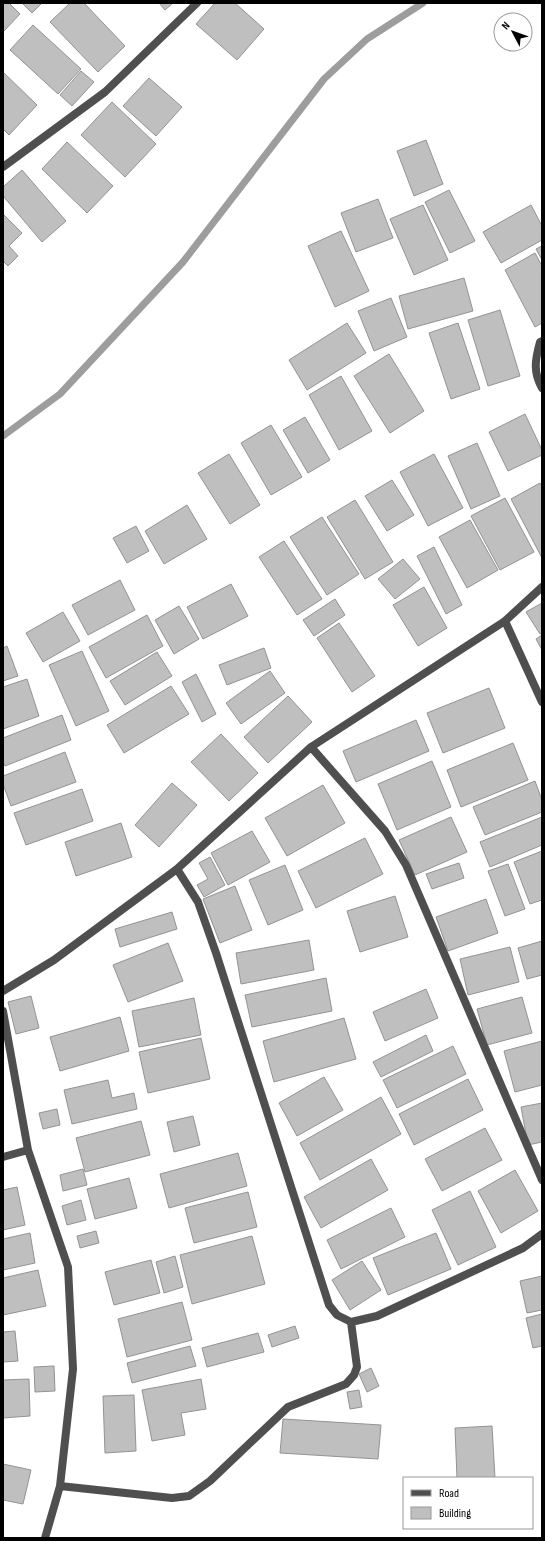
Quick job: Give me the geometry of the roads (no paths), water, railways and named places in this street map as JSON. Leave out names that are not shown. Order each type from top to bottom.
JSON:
[{"type":"street","points":[[3,166],[105,92],[197,3]]},
{"type":"street","points":[[542,341],[540,342],[534,364],[536,378],[542,388]]},
{"type":"street","points":[[3,991],[54,960],[177,869],[311,747],[505,620],[542,587]]},
{"type":"street","points":[[505,620],[542,702]]},
{"type":"street","points":[[311,747],[381,826],[406,865],[542,1180]]},
{"type":"street","points":[[177,869],[198,902],[216,953],[329,1305],[337,1315],[351,1322],[377,1316],[523,1248],[542,1234]]},
{"type":"street","points":[[3,1011],[28,1150],[68,1267],[73,1369],[60,1486],[45,1538]]},
{"type":"street","points":[[3,1158],[28,1150]]},
{"type":"street","points":[[60,1486],[172,1498],[189,1496],[210,1481],[288,1407],[346,1384],[354,1375],[357,1367],[351,1322]]},
{"type":"waterway","points":[[3,436],[60,394],[183,262],[324,79],[367,39],[423,3]]}]
